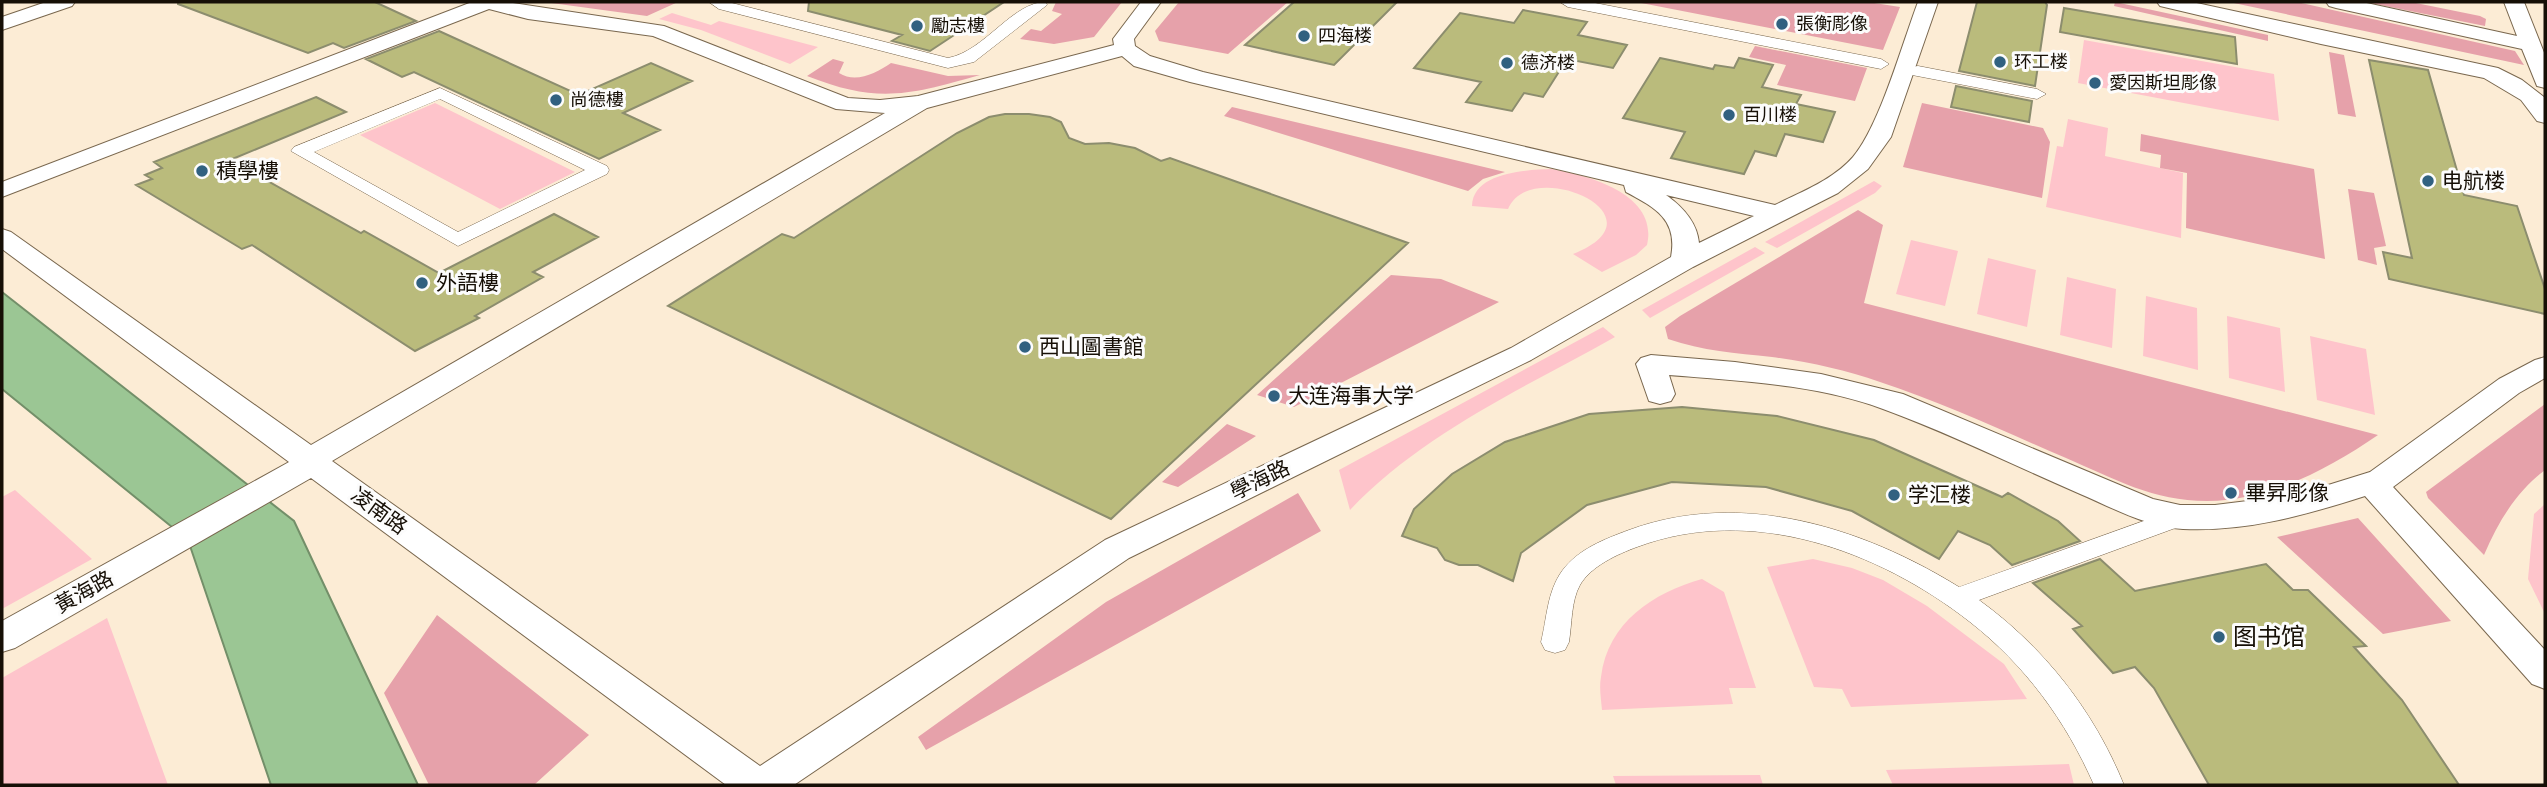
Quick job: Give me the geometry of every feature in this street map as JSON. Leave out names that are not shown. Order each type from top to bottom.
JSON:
[{"type":"street","points":[[2,24],[65,2]]},
{"type":"street","points":[[2,190],[487,2],[528,13],[657,30],[844,104],[880,107],[919,103],[1125,49]]},
{"type":"street","points":[[718,2],[724,6],[948,62],[968,58],[1040,2]]},
{"type":"street","points":[[1151,2],[1123,39],[1125,49],[1142,61],[1198,77],[1779,214]]},
{"type":"street","points":[[1568,2],[1881,64]]},
{"type":"street","name":"學海路","points":[[763,785],[1117,549],[1521,354],[1684,261],[1829,188],[1860,164],[1878,137],[1928,2]]},
{"type":"street","points":[[2167,2],[2490,73],[2540,91]]},
{"type":"street","points":[[2336,2],[2531,44]]},
{"type":"street","points":[[2514,2],[2531,44],[2545,116]]},
{"type":"street","points":[[1918,71],[2038,94]]},
{"type":"street","points":[[440,93],[600,170],[458,240],[379,195],[300,151],[440,93]]},
{"type":"street","points":[[311,462],[919,103]]},
{"type":"street","points":[[1605,172],[1662,203],[1677,219],[1686,236],[1684,261]]},
{"type":"street","name":"凌南路","points":[[2,236],[756,785]]},
{"type":"street","points":[[1660,394],[1651,364],[1735,370],[1821,383],[1892,401],[2134,505],[2180,517],[2215,517],[2297,506],[2381,480],[2509,386],[2545,366]]},
{"type":"street","name":"黃海路","points":[[2,638],[311,462]]},
{"type":"street","points":[[2371,483],[2545,674]]},
{"type":"street","points":[[1957,598],[2180,517]]},
{"type":"street","points":[[1555,642],[1567,584],[1595,555],[1640,533],[1700,521],[1770,523],[1837,540],[1903,566],[1957,598],[1995,628],[2054,688],[2085,736],[2109,785]]},
{"type":"shaded area","points":[[544,2],[678,2],[647,16]]},
{"type":"shaded area","points":[[1056,2],[1122,2],[1094,37],[1054,44],[1020,39],[1031,29],[1041,31],[1062,14],[1052,11]]},
{"type":"shaded area","points":[[1179,2],[1288,2],[1228,54],[1159,41],[1155,31]]},
{"type":"shaded area","points":[[1636,2],[1868,2],[1900,7],[1883,50]]},
{"type":"shaded area","points":[[2115,2],[2268,35],[2268,41],[2114,6]]},
{"type":"shaded area","points":[[2229,2],[2297,2],[2515,51],[2524,65]]},
{"type":"shaded area","points":[[2365,2],[2411,2],[2480,16],[2486,19],[2485,26]]},
{"type":"shaded area","points":[[672,13],[711,25],[719,21],[818,47],[790,64],[701,30],[659,19]]},
{"type":"shaded area","points":[[2084,40],[2274,74],[2279,121],[2078,83]]},
{"type":"shaded area","points":[[1755,46],[1867,68],[1855,101],[1777,85],[1786,65],[1749,57]]},
{"type":"shaded area","points":[[2329,52],[2344,55],[2356,117],[2338,114]]},
{"type":"shaded area","points":[[833,59],[844,62],[839,73],[852,77],[872,73],[891,63],[948,76],[980,75],[933,88],[894,94],[854,90],[807,76]]},
{"type":"shaded area","points":[[435,103],[575,172],[500,209],[360,135]]},
{"type":"shaded area","points":[[1922,103],[2043,128],[2050,142],[2042,198],[1903,167]]},
{"type":"shaded area","points":[[1232,107],[1505,172],[1483,179],[1468,191],[1224,116]]},
{"type":"shaded area","points":[[2068,119],[2108,128],[2105,156],[2183,173],[2181,238],[2046,207],[2057,146],[2063,147]]},
{"type":"shaded area","points":[[2141,134],[2314,169],[2325,259],[2186,228],[2187,173],[2160,168],[2161,155],[2140,151]]},
{"type":"shaded area","points":[[1551,169],[1601,182],[1632,200],[1642,212],[1648,227],[1647,245],[1636,255],[1602,272],[1573,254],[1599,239],[1607,223],[1601,209],[1585,197],[1564,189],[1541,188],[1521,194],[1508,209],[1472,206],[1481,186],[1491,180],[1515,172]]},
{"type":"shaded area","points":[[1874,181],[1882,186],[1875,193],[1777,248],[1765,242]]},
{"type":"shaded area","points":[[2348,189],[2374,193],[2386,246],[2374,248],[2377,265],[2358,260]]},
{"type":"shaded area","points":[[1858,210],[1883,225],[1864,303],[2378,435],[2339,460],[2275,489],[2230,499],[2187,500],[2152,493],[2118,481],[1951,408],[1867,378],[1813,364],[1707,349],[1668,339],[1665,327],[1680,316]]},
{"type":"shaded area","points":[[1911,240],[1958,251],[1945,306],[1896,294]]},
{"type":"shaded area","points":[[1755,247],[1765,253],[1650,318],[1642,310]]},
{"type":"shaded area","points":[[1988,258],[2036,270],[2027,327],[1977,314]]},
{"type":"shaded area","points":[[1391,275],[1441,279],[1499,302],[1294,407],[1257,395]]},
{"type":"shaded area","points":[[2067,277],[2116,289],[2112,348],[2060,335]]},
{"type":"shaded area","points":[[2,292],[294,521],[418,785],[271,785],[188,540],[2,389]]},
{"type":"shaded area","points":[[2146,296],[2197,308],[2198,370],[2143,356]]},
{"type":"shaded area","points":[[2227,316],[2280,328],[2285,392],[2229,378]]},
{"type":"shaded area","points":[[1603,327],[1615,337],[1510,394],[1442,435],[1409,458],[1350,510],[1339,470]]},
{"type":"shaded area","points":[[2310,336],[2366,349],[2375,415],[2317,400]]},
{"type":"shaded area","points":[[2545,404],[2545,470],[2525,488],[2509,508],[2484,555],[2428,498],[2426,492]]},
{"type":"shaded area","points":[[1227,424],[1256,436],[1178,487],[1162,482]]},
{"type":"shaded area","points":[[15,490],[92,559],[2,609],[2,497]]},
{"type":"shaded area","points":[[1298,493],[1321,531],[926,750],[918,737],[1106,602]]},
{"type":"shaded area","points":[[2545,504],[2545,614],[2528,579],[2534,514]]},
{"type":"shaded area","points":[[2358,518],[2451,621],[2383,634],[2277,537]]},
{"type":"shaded area","points":[[1813,559],[1852,568],[1883,580],[1927,606],[2004,664],[2027,699],[1851,707],[1842,689],[1814,687],[1767,567]]},
{"type":"shaded area","points":[[1702,579],[1724,592],[1756,688],[1729,688],[1733,704],[1602,710],[1600,685],[1605,658],[1623,626],[1650,602],[1667,592]]},
{"type":"shaded area","points":[[437,615],[589,735],[534,785],[429,785],[384,693]]},
{"type":"shaded area","points":[[107,618],[168,785],[2,785],[2,678]]},
{"type":"shaded area","points":[[2069,764],[2074,785],[1893,785],[1886,770]]},
{"type":"shaded area","points":[[1760,775],[1763,785],[1616,785],[1613,776]]},
{"type":"building","points":[[178,2],[375,2],[416,21],[344,48],[333,43],[308,53]]},
{"type":"building","name":"勵志樓","points":[[809,2],[1004,2],[930,51],[892,41],[902,35],[808,11]]},
{"type":"building","name":"四海楼","points":[[1294,2],[1397,2],[1334,65],[1245,45]]},
{"type":"building","points":[[1977,2],[2045,2],[2047,5],[2035,86],[1959,71]]},
{"type":"building","points":[[2064,8],[2235,37],[2237,64],[2060,32]]},
{"type":"building","name":"德济楼","points":[[1523,10],[1587,22],[1578,35],[1627,45],[1613,68],[1567,59],[1543,97],[1524,93],[1512,111],[1466,102],[1481,82],[1414,68],[1460,13],[1514,23]]},
{"type":"building","name":"尚德樓","points":[[439,31],[579,95],[651,63],[692,81],[623,113],[660,130],[599,159],[414,72],[402,77],[366,59]]},
{"type":"building","name":"百川楼","points":[[1660,58],[1713,69],[1715,65],[1734,68],[1739,58],[1773,65],[1762,87],[1801,95],[1796,104],[1835,112],[1823,142],[1785,134],[1776,156],[1755,151],[1744,174],[1671,158],[1685,132],[1623,118]]},
{"type":"building","name":"电航楼","points":[[2369,60],[2428,70],[2464,195],[2517,206],[2545,289],[2545,314],[2389,279],[2383,252],[2412,258]]},
{"type":"building","points":[[1956,86],[2032,101],[2029,122],[1951,107]]},
{"type":"building","points":[[316,97],[346,112],[230,160],[439,273],[554,214],[598,237],[533,272],[543,277],[475,316],[479,318],[415,351],[252,245],[242,249],[136,185],[152,179],[145,175],[162,168],[154,162]]},
{"type":"building","name":"西山圖書館","points":[[1005,114],[1050,117],[1061,122],[1069,138],[1085,144],[1109,143],[1135,148],[1161,161],[1170,158],[1408,243],[1111,519],[668,306],[782,234],[794,238],[957,133],[989,117]]},
{"type":"building","name":"学汇楼","points":[[1682,407],[1777,416],[1874,440],[2002,497],[2008,493],[2058,521],[2080,541],[2012,565],[1990,545],[1958,531],[1939,559],[1852,511],[1766,487],[1672,482],[1587,505],[1521,553],[1513,581],[1478,565],[1459,565],[1445,560],[1437,548],[1402,536],[1414,509],[1452,474],[1505,442],[1589,414]]},
{"type":"building","name":"图书馆","points":[[2100,559],[2135,591],[2266,564],[2293,590],[2308,590],[2366,646],[2354,647],[2402,700],[2459,785],[2209,785],[2154,688],[2135,667],[2113,673],[2073,629],[2082,626],[2033,583]]},
{"type":"place","name":"張衡彫像","points":[[1782,24]]},
{"type":"place","name":"勵志樓","points":[[917,26]]},
{"type":"place","name":"四海楼","points":[[1304,36]]},
{"type":"place","name":"环工楼","points":[[2000,62]]},
{"type":"place","name":"德济楼","points":[[1507,63]]},
{"type":"place","name":"愛因斯坦彫像","points":[[2095,83]]},
{"type":"place","name":"尚德樓","points":[[556,100]]},
{"type":"place","name":"百川楼","points":[[1729,115]]},
{"type":"place","name":"積學樓","points":[[202,171]]},
{"type":"place","name":"电航楼","points":[[2428,181]]},
{"type":"place","name":"外語樓","points":[[422,283]]},
{"type":"place","name":"西山圖書館","points":[[1025,347]]},
{"type":"place","name":"大连海事大学","points":[[1274,396]]},
{"type":"place","name":"畢昇彫像","points":[[2231,493]]},
{"type":"place","name":"学汇楼","points":[[1894,495]]},
{"type":"place","name":"图书馆","points":[[2219,637]]}]
